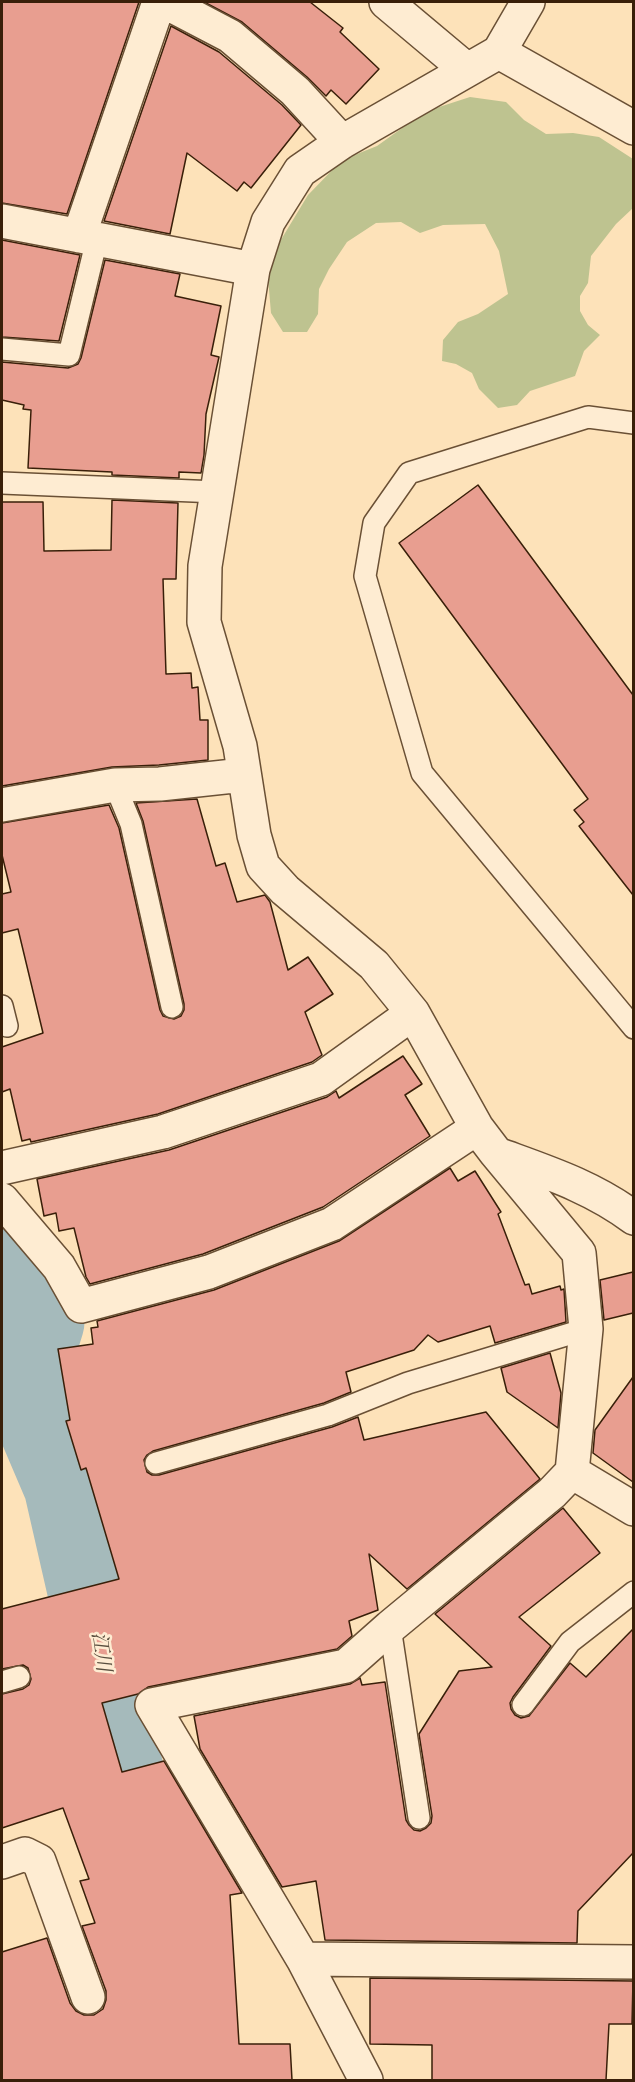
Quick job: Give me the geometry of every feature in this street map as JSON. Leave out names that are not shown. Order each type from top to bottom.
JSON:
[{"type":"street","points":[[88,238],[159,2]]},
{"type":"street","points":[[165,2],[230,36],[295,91],[342,142]]},
{"type":"street","points":[[386,2],[467,70]]},
{"type":"street","points":[[366,2080],[303,1959],[152,1705],[346,1666],[552,1493],[572,1473],[586,1329],[579,1252],[487,1141],[413,1013],[374,965],[285,890],[263,866],[254,835],[240,746],[204,622],[205,566],[253,270],[268,222],[300,171],[342,142],[498,52],[528,2]]},
{"type":"street","points":[[498,52],[633,128]]},
{"type":"street","points":[[2,221],[253,270]]},
{"type":"street","points":[[2,805],[115,785],[160,784],[243,775]]},
{"type":"street","points":[[2,1168],[163,1132],[321,1079],[413,1013]]},
{"type":"street","points":[[2,1200],[59,1268],[81,1306],[209,1272],[332,1224],[487,1141]]},
{"type":"street","points":[[487,1141],[611,1201],[633,1218]]},
{"type":"street","points":[[572,1473],[633,1509]]},
{"type":"street","points":[[2,1862],[26,1854],[39,1861],[88,1997]]},
{"type":"street","points":[[303,1959],[633,1962]]},
{"type":"lane","points":[[2,349],[69,355],[88,238]]},
{"type":"lane","points":[[633,423],[588,417],[409,473],[374,523],[365,576],[422,773],[633,1028]]},
{"type":"lane","points":[[2,483],[218,492]]},
{"type":"lane","points":[[115,785],[131,824],[172,1007]]},
{"type":"lane","points":[[156,1463],[328,1415],[408,1383],[586,1329]]},
{"type":"lane","points":[[523,1705],[570,1642],[633,1592]]},
{"type":"lane","points":[[390,1627],[419,1818]]},
{"type":"green space","points":[[470,97],[506,102],[524,120],[546,134],[573,133],[599,137],[633,159],[633,208],[616,224],[591,256],[588,283],[580,296],[580,311],[588,325],[600,335],[584,351],[575,376],[530,391],[517,405],[498,408],[479,389],[472,373],[456,364],[442,361],[443,340],[458,322],[478,314],[508,294],[499,251],[485,224],[443,225],[420,233],[401,222],[376,223],[347,242],[329,269],[319,289],[318,314],[307,332],[283,332],[271,313],[268,278],[276,248],[308,195],[342,160],[377,146],[419,116],[433,109]]},
{"type":"building","points":[[2,2],[139,2],[67,214],[2,203]]},
{"type":"building","points":[[204,2],[310,2],[343,28],[340,32],[379,69],[346,104],[331,90],[326,96],[242,22]]},
{"type":"building","points":[[171,26],[219,52],[282,105],[301,125],[251,188],[244,182],[237,191],[187,153],[170,234],[104,221]]},
{"type":"building","points":[[2,240],[80,255],[59,341],[2,337]]},
{"type":"building","points":[[105,260],[180,274],[175,296],[221,306],[211,355],[219,357],[206,414],[201,473],[179,472],[179,478],[28,468],[31,410],[23,409],[24,405],[2,400],[2,362],[68,368],[78,364]]},
{"type":"building","points":[[478,485],[633,695],[633,895],[579,826],[584,822],[574,810],[588,799],[399,543]]},
{"type":"building","points":[[112,500],[178,503],[176,579],[163,579],[166,674],[191,673],[192,688],[198,687],[200,720],[208,720],[208,760],[112,767],[2,786],[2,502],[43,502],[44,551],[111,550]]},
{"type":"building","points":[[197,799],[216,866],[225,863],[237,902],[265,895],[270,902],[288,970],[308,957],[333,994],[305,1012],[322,1055],[312,1062],[158,1114],[31,1142],[30,1139],[22,1141],[10,1089],[2,1092],[2,1047],[43,1033],[18,929],[2,933],[2,894],[11,892],[2,855],[2,823],[109,805],[119,828],[160,1010],[163,1016],[174,1019],[181,1016],[184,1004],[143,821],[136,803]]},
{"type":"building","points":[[403,1056],[422,1084],[405,1095],[430,1136],[323,1207],[203,1254],[90,1284],[86,1277],[74,1228],[59,1231],[56,1213],[44,1216],[37,1179],[169,1150],[327,1097],[336,1091],[339,1098]]},
{"type":"building","points":[[450,1168],[458,1181],[475,1171],[501,1212],[498,1214],[525,1285],[529,1284],[532,1294],[560,1286],[561,1290],[564,1289],[566,1322],[495,1343],[490,1326],[438,1342],[428,1335],[414,1350],[346,1372],[351,1392],[324,1403],[153,1451],[144,1460],[147,1472],[159,1475],[332,1427],[358,1417],[364,1440],[486,1412],[540,1479],[407,1589],[369,1554],[378,1610],[349,1621],[352,1636],[337,1649],[148,1687],[138,1694],[102,1703],[122,1772],[164,1761],[242,1893],[230,1895],[239,2044],[290,2044],[292,2080],[2,2080],[2,1952],[47,1938],[70,2003],[76,2011],[84,2015],[94,2015],[103,2009],[106,2000],[106,1991],[82,1926],[95,1923],[80,1881],[89,1879],[63,1808],[2,1828],[2,1694],[23,1689],[29,1685],[31,1679],[28,1668],[23,1665],[2,1669],[2,1609],[119,1579],[86,1468],[81,1470],[66,1421],[70,1420],[58,1349],[93,1344],[91,1328],[98,1327],[97,1321],[214,1290],[339,1241]]},
{"type":"building","points":[[633,1272],[633,1313],[604,1320],[600,1280]]},
{"type":"building","points":[[550,1353],[561,1393],[558,1428],[507,1392],[501,1368]]},
{"type":"building","points":[[633,1377],[633,1482],[593,1453],[595,1430]]},
{"type":"building","points":[[563,1508],[600,1553],[519,1617],[551,1646],[513,1697],[510,1703],[511,1709],[521,1718],[529,1716],[570,1663],[586,1677],[633,1629],[633,1853],[578,1911],[577,1943],[325,1940],[316,1881],[282,1887],[200,1749],[194,1716],[350,1684],[360,1678],[362,1685],[385,1682],[406,1820],[414,1830],[420,1831],[426,1828],[431,1823],[432,1816],[419,1734],[459,1671],[492,1667],[435,1614]]},
{"type":"building","points":[[370,1978],[633,1981],[632,2024],[609,2024],[606,2080],[432,2080],[432,2045],[370,2044]]},
{"type":"waterway","name":"江川","points":[[2,1239],[40,1294],[44,1322],[23,1390],[64,1486],[99,1639],[105,1699],[175,1972],[196,2041],[195,2080]]}]
